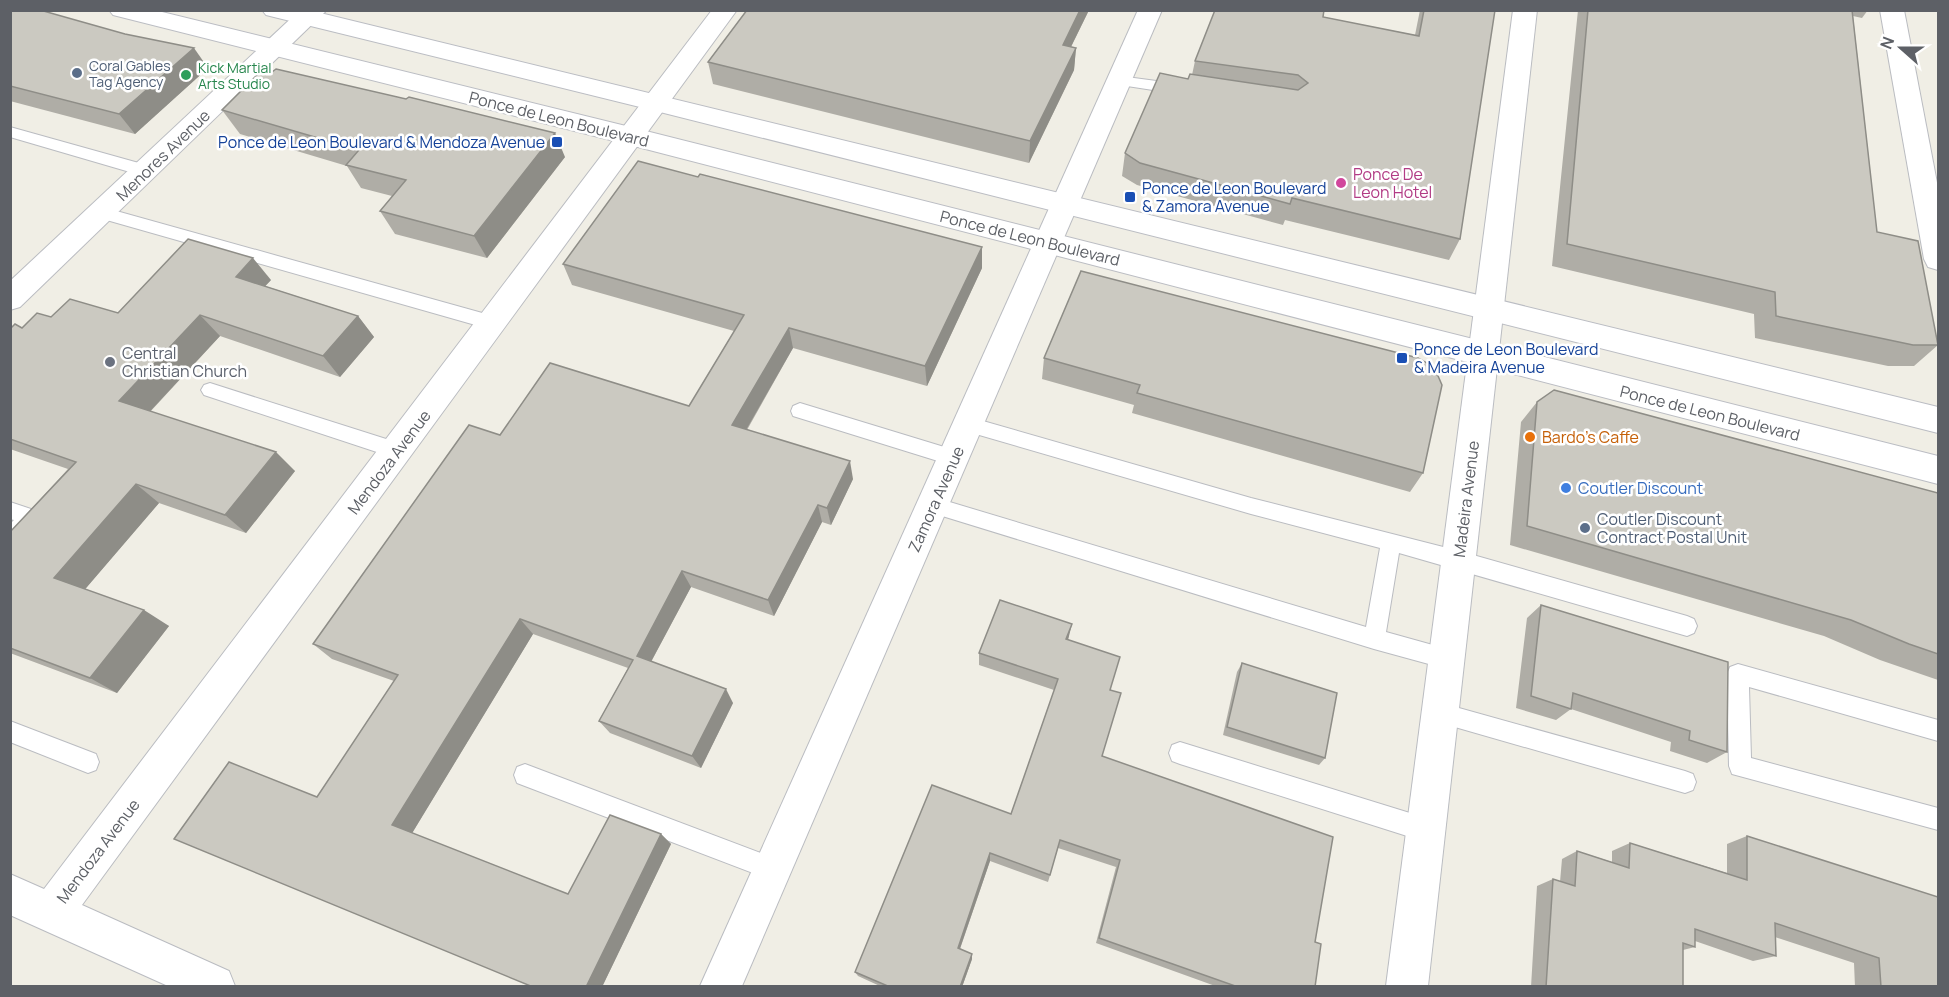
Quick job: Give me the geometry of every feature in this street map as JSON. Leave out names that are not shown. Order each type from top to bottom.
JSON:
[{"type":"street","name":"Ponce de Leon Boulevard","points":[[121,10],[630,136],[1483,356],[1938,470]]},
{"type":"street","points":[[274,10],[311,14],[656,102],[1938,420]]},
{"type":"street","name":"Mendoza Avenue","points":[[52,912],[725,10]]},
{"type":"street","name":"Zamora Avenue","points":[[721,987],[1150,10]]},
{"type":"street","name":"Madeira Avenue","points":[[1407,987],[1525,10]]},
{"type":"street","points":[[1892,10],[1938,259]]},
{"type":"street","name":"Menores Avenue","points":[[10,299],[311,14]]},
{"type":"street","points":[[10,894],[52,912],[199,984]]},
{"type":"lane","points":[[1119,81],[1197,92]]},
{"type":"lane","points":[[10,132],[147,171]]},
{"type":"lane","points":[[102,213],[493,323]]},
{"type":"lane","points":[[210,390],[398,450]]},
{"type":"lane","points":[[800,411],[954,458]]},
{"type":"lane","points":[[969,425],[1251,506],[1459,560],[1686,626]]},
{"type":"lane","points":[[933,505],[1374,639],[1447,658]]},
{"type":"lane","points":[[10,510],[30,517],[10,538]]},
{"type":"lane","points":[[1374,639],[1390,542]]},
{"type":"lane","points":[[1938,730],[1738,674],[1740,766],[1938,819]]},
{"type":"lane","points":[[1441,713],[1685,782]]},
{"type":"lane","points":[[10,731],[88,762]]},
{"type":"lane","points":[[1180,753],[1426,830]]},
{"type":"lane","points":[[525,775],[774,870]]},
{"type":"building","points":[[10,10],[40,10],[125,34],[194,48],[119,114],[10,86]]},
{"type":"building","points":[[747,10],[1080,10],[1063,45],[1076,48],[1030,141],[708,62]]},
{"type":"building","points":[[1215,10],[1324,10],[1323,17],[1419,36],[1424,10],[1495,10],[1460,239],[1292,198],[1290,204],[1140,163],[1125,153],[1160,73],[1188,79],[1190,74],[1298,90],[1308,83],[1298,75],[1195,61]]},
{"type":"building","points":[[1588,10],[1852,10],[1877,232],[1918,241],[1938,345],[1913,345],[1776,316],[1775,292],[1567,244]]},
{"type":"building","points":[[276,69],[406,99],[409,97],[555,133],[474,236],[380,211],[406,180],[346,165],[359,150],[222,110],[262,70],[272,72]]},
{"type":"building","points":[[638,161],[698,177],[700,174],[982,247],[925,366],[789,328],[732,425],[850,461],[827,508],[818,505],[768,600],[682,571],[637,656],[726,689],[692,756],[599,721],[633,660],[520,619],[392,825],[568,894],[610,815],[661,834],[586,987],[533,987],[174,839],[229,762],[317,797],[398,675],[313,644],[469,425],[500,435],[550,363],[689,406],[744,315],[563,264]]},
{"type":"building","points":[[188,239],[253,258],[236,277],[358,316],[323,356],[200,315],[119,401],[276,452],[225,515],[136,484],[54,578],[144,610],[90,678],[10,648],[10,532],[76,462],[10,439],[10,329],[15,324],[22,328],[37,313],[51,317],[70,299],[118,313]]},
{"type":"building","points":[[1081,271],[1418,358],[1427,363],[1442,385],[1423,473],[1137,393],[1140,385],[1044,358]]},
{"type":"building","points":[[1554,390],[1938,493],[1938,654],[1851,620],[1527,526],[1537,402]]},
{"type":"building","points":[[1000,600],[1072,624],[1066,639],[1120,657],[1110,690],[1121,693],[1102,756],[1333,837],[1315,942],[1321,944],[1315,987],[1238,987],[1099,938],[1120,860],[1060,840],[1050,875],[990,853],[958,948],[972,954],[960,987],[890,987],[855,972],[932,785],[1011,814],[1058,679],[979,653]]},
{"type":"building","points":[[1541,605],[1728,662],[1727,752],[1689,740],[1690,731],[1573,693],[1571,709],[1531,696]]},
{"type":"building","points":[[1242,663],[1337,693],[1325,758],[1227,727]]},
{"type":"building","points":[[1747,836],[1938,897],[1938,987],[1881,987],[1879,958],[1775,923],[1776,956],[1695,929],[1695,947],[1683,943],[1683,987],[1546,987],[1553,879],[1575,886],[1577,851],[1629,868],[1630,843],[1747,880]]},
{"type":"place","name":"Coral Gables Tag Agency","points":[[77,73]]},
{"type":"place","name":"Kick Martial Arts Studio","points":[[186,75]]},
{"type":"place","name":"Ponce de Leon Boulevard & Mendoza Avenue","points":[[557,142]]},
{"type":"place","name":"Ponce De Leon Hotel","points":[[1341,183]]},
{"type":"place","name":"Ponce de Leon Boulevard & Zamora Avenue","points":[[1130,197]]},
{"type":"place","name":"Ponce de Leon Boulevard & Madeira Avenue","points":[[1402,358]]},
{"type":"place","name":"Central Christian Church","points":[[110,362]]},
{"type":"place","name":"Bardo's Caffe","points":[[1530,437]]},
{"type":"place","name":"Coutler Discount","points":[[1566,488]]},
{"type":"place","name":"Coutler Discount Contract Postal Unit","points":[[1585,528]]}]
